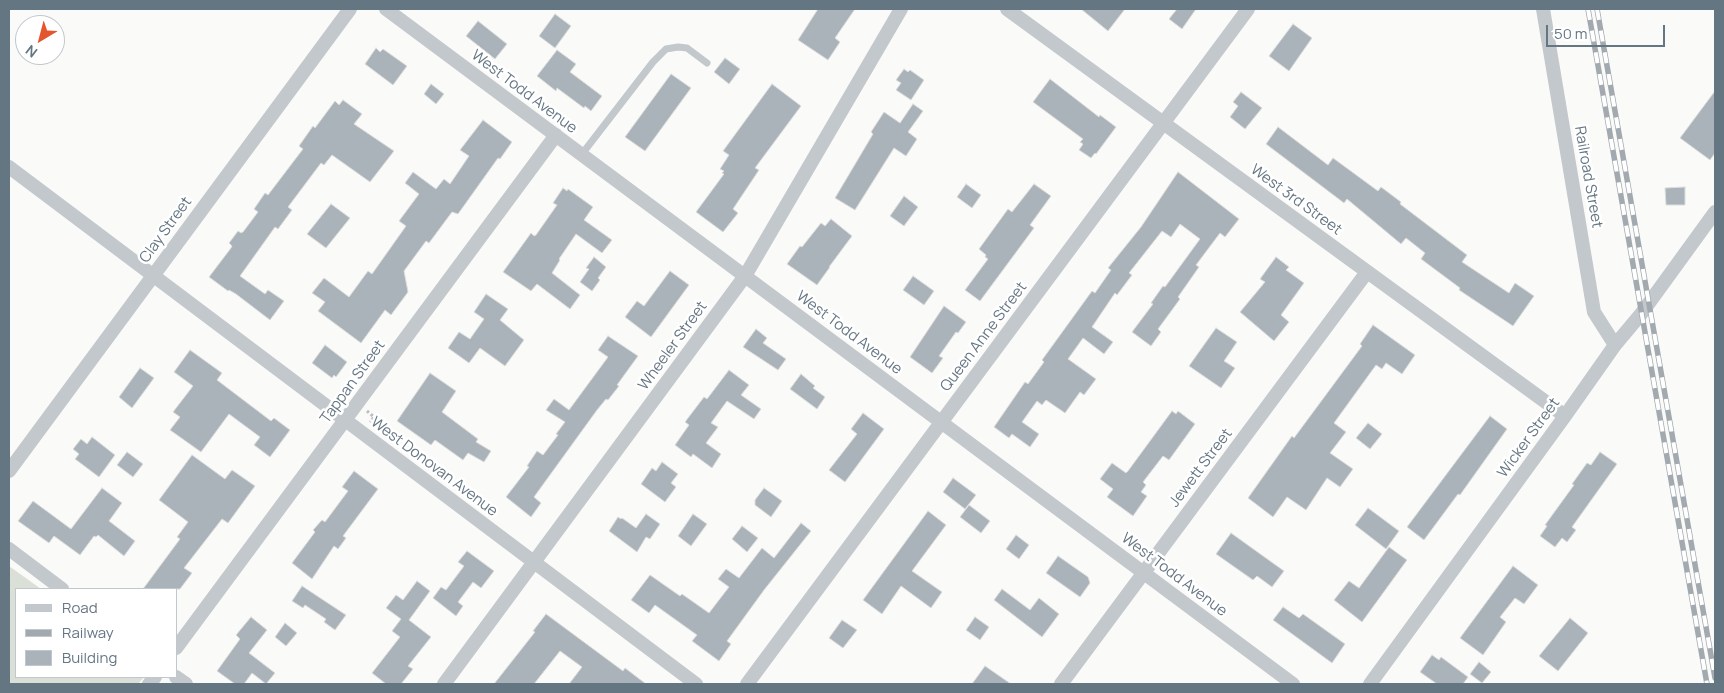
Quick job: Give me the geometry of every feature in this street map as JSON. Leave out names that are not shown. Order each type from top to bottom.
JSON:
[{"type":"street","name":"Clay Street","points":[[9,471],[350,9]]},
{"type":"street","name":"West Todd Avenue","points":[[386,9],[1293,684]]},
{"type":"street","name":"Wheeler Street","points":[[444,684],[745,276],[901,9]]},
{"type":"street","name":"West 3rd Street","points":[[1007,9],[1565,416]]},
{"type":"street","name":"Queen Anne Street","points":[[747,684],[1248,9]]},
{"type":"street","name":"Railroad Street","points":[[1542,9],[1594,312],[1615,345]]},
{"type":"street","name":"Tappan Street","points":[[178,645],[556,135]]},
{"type":"street","name":"West Donovan Avenue","points":[[9,167],[696,684]]},
{"type":"street","name":"Wicker Street","points":[[1370,684],[1615,345],[1641,314],[1715,212]]},
{"type":"street","name":"Jewett Street","points":[[1062,684],[1367,272]]},
{"type":"street","points":[[9,549],[61,588]]},
{"type":"lane","points":[[582,154],[666,48],[687,48],[707,63]]},
{"type":"shaded area","points":[[9,566],[40,588],[15,588],[15,678],[143,678],[138,684],[9,684]]},
{"type":"building","points":[[818,9],[855,9],[835,38],[840,42],[828,60],[798,40]]},
{"type":"building","points":[[1081,9],[1125,9],[1108,31]]},
{"type":"building","points":[[1177,9],[1196,9],[1182,29],[1169,19]]},
{"type":"building","points":[[555,14],[571,26],[555,48],[539,36]]},
{"type":"building","points":[[478,21],[507,44],[495,59],[466,36]]},
{"type":"building","points":[[1293,24],[1312,38],[1289,71],[1269,56]]},
{"type":"building","points":[[376,48],[380,52],[383,49],[407,66],[393,85],[365,64]]},
{"type":"building","points":[[557,50],[576,64],[570,72],[602,96],[591,111],[557,88],[556,91],[537,76]]},
{"type":"building","points":[[725,58],[740,69],[729,84],[714,72]]},
{"type":"building","points":[[904,69],[908,72],[910,70],[924,80],[911,100],[896,90],[901,83],[896,80]]},
{"type":"building","points":[[671,74],[691,88],[645,151],[625,137]]},
{"type":"building","points":[[1050,79],[1099,117],[1100,115],[1116,127],[1091,158],[1079,150],[1083,144],[1080,142],[1083,139],[1033,102]]},
{"type":"building","points":[[431,84],[444,94],[436,104],[424,94]]},
{"type":"building","points":[[772,84],[801,106],[755,168],[759,170],[733,209],[738,213],[723,232],[696,212],[724,174],[722,173],[724,171],[720,169],[729,155],[723,151]]},
{"type":"building","points":[[1715,91],[1715,153],[1710,160],[1680,138]]},
{"type":"building","points":[[1241,92],[1262,108],[1245,129],[1230,117],[1238,106],[1233,102]]},
{"type":"building","points":[[343,100],[362,114],[354,124],[394,151],[370,182],[332,155],[324,165],[321,163],[288,207],[292,210],[278,229],[275,227],[240,276],[265,294],[268,290],[284,301],[270,320],[236,294],[228,291],[209,277],[231,248],[232,246],[229,243],[238,231],[243,232],[258,212],[254,209],[265,193],[268,195],[303,149],[299,146],[313,126],[315,128],[335,101],[339,105]]},
{"type":"building","points":[[913,104],[923,111],[908,132],[917,139],[906,156],[894,148],[855,210],[835,198],[884,112],[900,123]]},
{"type":"building","points":[[483,120],[512,142],[500,159],[498,158],[458,214],[452,212],[429,243],[426,241],[404,271],[408,292],[391,315],[385,310],[361,343],[318,311],[325,302],[312,293],[324,278],[349,297],[368,271],[372,274],[406,226],[399,221],[419,194],[405,183],[413,172],[436,189],[444,179],[450,184],[469,156],[460,150]]},
{"type":"building","points":[[1278,127],[1328,165],[1333,158],[1378,191],[1381,187],[1401,202],[1400,204],[1467,255],[1462,262],[1509,293],[1515,283],[1534,296],[1513,326],[1459,290],[1460,288],[1421,259],[1425,253],[1406,238],[1401,244],[1347,199],[1344,203],[1266,144]]},
{"type":"building","points":[[1178,172],[1239,219],[1225,237],[1220,233],[1196,265],[1199,267],[1178,297],[1180,299],[1158,329],[1161,332],[1151,346],[1132,332],[1153,304],[1151,303],[1163,286],[1165,287],[1200,239],[1180,224],[1171,237],[1162,231],[1129,273],[1132,275],[1117,295],[1115,293],[1092,327],[1113,342],[1104,354],[1083,338],[1068,359],[1096,379],[1084,395],[1080,392],[1065,413],[1046,400],[1042,405],[1037,401],[1022,422],[1039,434],[1030,447],[1012,434],[1009,438],[994,427],[1025,382],[1028,384],[1044,362],[1042,360],[1092,291],[1095,293],[1111,270],[1108,268],[1141,227]]},
{"type":"building","points":[[966,184],[981,195],[972,208],[957,197]]},
{"type":"building","points":[[1034,184],[1051,196],[1030,225],[1034,228],[980,301],[965,290],[988,259],[979,249],[1008,209],[1012,212]]},
{"type":"building","points":[[1685,187],[1685,205],[1666,205],[1665,188]]},
{"type":"building","points":[[563,188],[567,191],[568,189],[593,207],[584,220],[612,240],[602,253],[576,234],[559,259],[552,273],[580,295],[570,309],[537,284],[531,291],[503,272],[531,233],[534,236],[536,235],[557,205],[553,203]]},
{"type":"building","points":[[904,196],[918,207],[904,226],[890,216]]},
{"type":"building","points":[[331,204],[350,218],[326,248],[307,234]]},
{"type":"building","points":[[831,219],[852,236],[817,285],[787,264],[821,223],[825,226]]},
{"type":"building","points":[[594,257],[606,267],[592,291],[580,282],[589,269],[586,268]]},
{"type":"building","points":[[1276,257],[1289,267],[1286,270],[1304,283],[1281,315],[1289,322],[1274,341],[1240,312],[1265,282],[1260,279]]},
{"type":"building","points":[[670,271],[689,285],[651,337],[625,317],[637,301],[644,306]]},
{"type":"building","points":[[913,276],[934,291],[924,305],[903,290]]},
{"type":"building","points":[[486,294],[508,309],[500,320],[524,340],[505,366],[480,348],[469,363],[448,348],[459,332],[470,339],[484,319],[474,312]]},
{"type":"building","points":[[944,306],[966,322],[958,333],[956,332],[939,356],[943,358],[932,373],[910,357]]},
{"type":"building","points":[[1373,325],[1415,355],[1402,374],[1386,363],[1382,369],[1376,365],[1334,423],[1346,432],[1330,453],[1353,469],[1340,487],[1327,478],[1306,510],[1287,497],[1273,517],[1248,498],[1292,436],[1294,438],[1362,346],[1360,344]]},
{"type":"building","points":[[1216,328],[1237,342],[1224,361],[1235,368],[1221,388],[1189,366]]},
{"type":"building","points":[[756,329],[767,338],[763,343],[786,359],[778,370],[743,347]]},
{"type":"building","points":[[608,336],[638,356],[617,385],[619,386],[597,410],[534,497],[541,503],[531,517],[506,497],[529,467],[527,466],[537,451],[543,455],[565,422],[546,410],[554,399],[569,410],[608,357],[598,350]]},
{"type":"building","points":[[325,345],[347,362],[336,377],[334,375],[332,378],[312,363]]},
{"type":"building","points":[[190,350],[222,373],[217,380],[271,421],[274,418],[290,430],[270,457],[254,445],[260,437],[229,414],[201,452],[170,430],[180,417],[173,412],[193,386],[174,372]]},
{"type":"building","points":[[140,368],[154,378],[132,408],[119,397]]},
{"type":"building","points":[[729,370],[749,385],[741,395],[761,409],[754,419],[727,401],[711,423],[718,427],[706,443],[721,454],[712,468],[693,454],[691,457],[675,445],[689,425],[685,422],[704,397],[707,399]]},
{"type":"building","points":[[430,373],[456,391],[442,412],[478,439],[476,442],[491,451],[484,462],[468,453],[463,460],[435,440],[431,445],[397,421]]},
{"type":"building","points":[[801,374],[815,386],[813,388],[825,397],[817,409],[790,389]]},
{"type":"building","points":[[1172,411],[1176,414],[1178,411],[1195,424],[1169,460],[1163,456],[1143,482],[1146,485],[1141,492],[1147,496],[1133,516],[1107,497],[1113,489],[1100,479],[1112,463],[1126,473]]},
{"type":"building","points":[[863,413],[884,429],[845,482],[829,470],[857,434],[851,429]]},
{"type":"building","points":[[1490,416],[1507,429],[1460,495],[1458,494],[1424,540],[1407,527]]},
{"type":"building","points":[[1368,423],[1382,434],[1370,449],[1356,438]]},
{"type":"building","points":[[92,437],[115,455],[99,477],[75,459],[79,454],[73,449],[81,439],[87,444]]},
{"type":"building","points":[[127,452],[143,464],[133,477],[117,465]]},
{"type":"building","points":[[1600,452],[1617,464],[1572,527],[1576,530],[1567,542],[1562,538],[1555,547],[1540,536],[1547,526],[1545,525],[1574,485],[1572,484],[1587,463],[1591,465]]},
{"type":"building","points":[[192,455],[225,479],[232,470],[255,486],[228,523],[222,519],[184,568],[192,573],[180,589],[144,588],[180,539],[177,537],[188,522],[159,500]]},
{"type":"building","points":[[662,462],[678,474],[671,483],[676,487],[665,502],[641,484],[652,468],[656,471]]},
{"type":"building","points":[[354,471],[378,489],[343,536],[346,538],[338,549],[334,546],[312,579],[292,563],[315,532],[313,530],[322,520],[325,522],[348,491],[342,487]]},
{"type":"building","points":[[953,478],[976,495],[965,509],[943,492]]},
{"type":"building","points":[[102,488],[122,503],[109,521],[135,541],[124,556],[98,535],[94,536],[80,555],[54,536],[49,543],[18,521],[33,501],[71,529]]},
{"type":"building","points":[[764,488],[782,501],[771,517],[755,505],[755,500]]},
{"type":"building","points":[[969,505],[990,521],[981,533],[960,517]]},
{"type":"building","points":[[1368,508],[1399,531],[1386,549],[1355,525]]},
{"type":"building","points":[[928,511],[946,525],[912,571],[942,592],[931,608],[901,586],[882,614],[863,600]]},
{"type":"building","points":[[646,514],[660,524],[650,539],[646,537],[637,552],[609,531],[618,517],[636,528]]},
{"type":"building","points":[[693,514],[707,524],[691,546],[678,536]]},
{"type":"building","points":[[801,523],[811,531],[764,590],[727,641],[731,644],[719,661],[692,641],[697,635],[655,605],[649,613],[631,600],[650,575],[709,613],[729,587],[718,579],[726,569],[739,578],[762,548],[774,558]]},
{"type":"building","points":[[742,526],[758,538],[747,552],[732,539]]},
{"type":"building","points":[[1231,533],[1284,571],[1272,587],[1257,576],[1253,580],[1216,554]]},
{"type":"building","points":[[1016,535],[1029,545],[1019,559],[1006,549]]},
{"type":"building","points":[[1389,547],[1407,560],[1362,622],[1334,600],[1349,581],[1359,588]]},
{"type":"building","points":[[467,551],[494,571],[481,588],[473,582],[458,602],[463,606],[456,616],[433,598],[441,587],[446,590],[464,566],[458,562]]},
{"type":"building","points":[[1058,556],[1088,577],[1090,583],[1080,597],[1046,573]]},
{"type":"building","points":[[1513,566],[1538,585],[1524,604],[1515,598],[1500,617],[1506,622],[1483,655],[1460,638]]},
{"type":"building","points":[[417,581],[430,591],[409,620],[431,637],[408,666],[413,669],[401,684],[386,684],[372,673],[400,637],[392,631],[401,619],[386,608],[396,595],[403,600]]},
{"type":"building","points":[[302,586],[346,615],[335,630],[324,622],[326,619],[305,605],[303,608],[292,601]]},
{"type":"building","points":[[1002,589],[1030,610],[1039,598],[1059,614],[1042,637],[994,600]]},
{"type":"building","points":[[1283,607],[1299,618],[1303,614],[1345,644],[1332,663],[1273,620]]},
{"type":"building","points":[[546,614],[623,671],[625,668],[646,684],[569,684],[582,667],[560,651],[534,684],[494,684],[535,632],[533,631]]},
{"type":"building","points":[[251,617],[267,630],[249,653],[275,673],[266,684],[252,673],[244,684],[235,684],[217,671],[240,639],[236,635]]},
{"type":"building","points":[[975,617],[989,627],[980,640],[966,630]]},
{"type":"building","points":[[1570,618],[1588,633],[1558,671],[1539,656]]},
{"type":"building","points":[[842,620],[857,630],[843,648],[829,638]]},
{"type":"building","points":[[285,623],[297,633],[286,646],[275,637]]},
{"type":"building","points":[[1432,655],[1439,660],[1441,657],[1468,677],[1463,684],[1437,684],[1420,672]]},
{"type":"building","points":[[1479,662],[1491,672],[1482,683],[1470,674]]},
{"type":"building","points":[[985,666],[1011,684],[972,684]]},
{"type":"railway","points":[[1588,9],[1707,684]]},
{"type":"railway","points":[[1597,9],[1715,678]]}]
